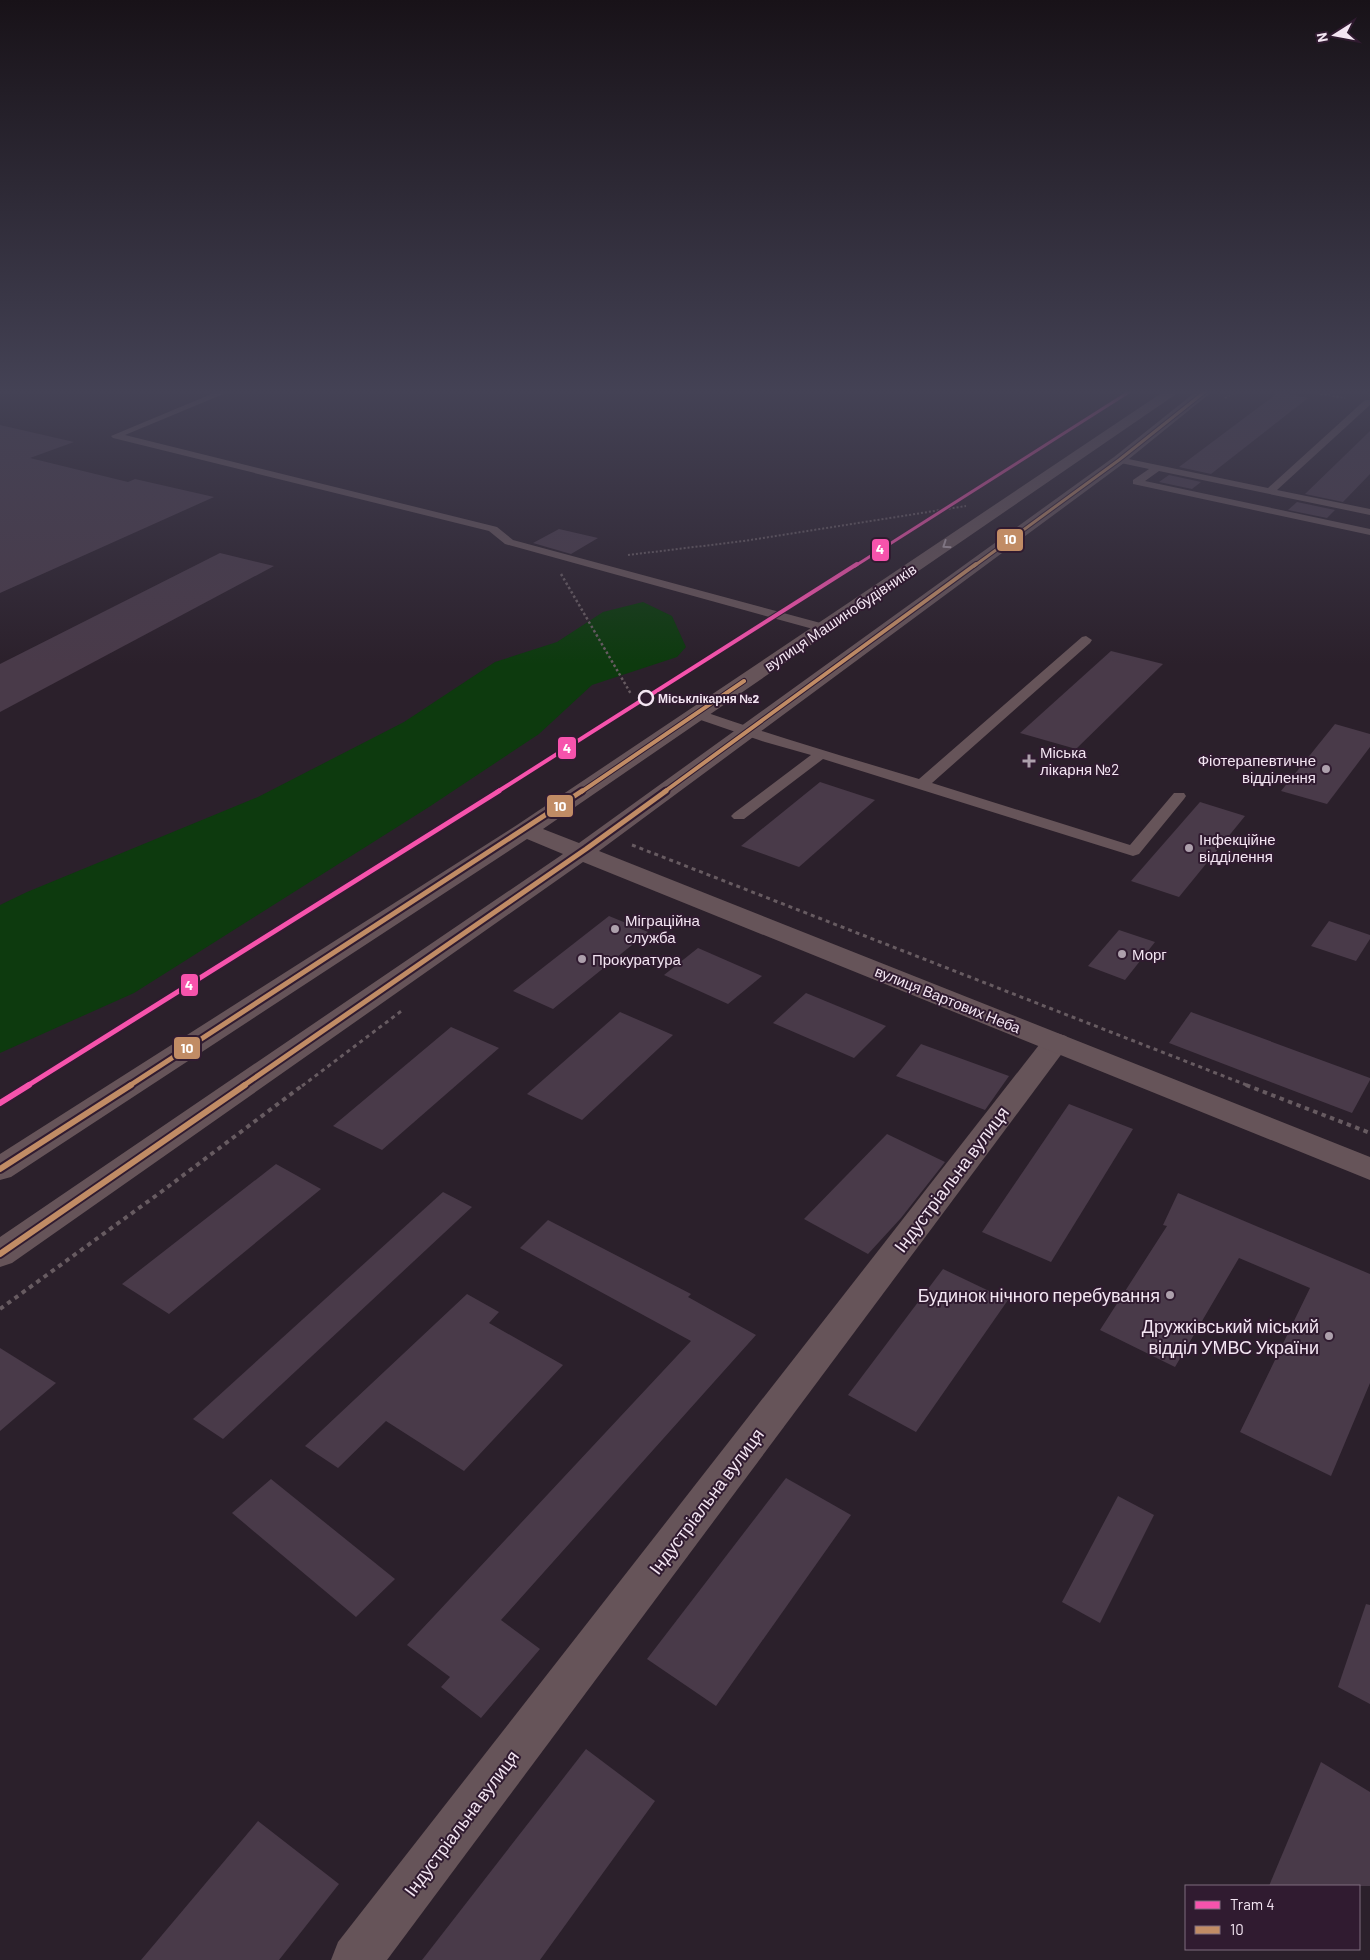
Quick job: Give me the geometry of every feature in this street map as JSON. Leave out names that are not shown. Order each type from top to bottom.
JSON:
[{"type":"street","name":"вулиця Машинобудівників","points":[[0,1169],[525,830],[1039,481]]},
{"type":"street","points":[[0,1254],[592,856],[748,730],[1090,481]]},
{"type":"street","name":"вулиця Вартових Неба","points":[[525,830],[1370,1169]]},
{"type":"street","name":"Індустріальна вулиця","points":[[356,1960],[1056,1042]]},
{"type":"lane","points":[[301,481],[494,529],[509,542],[824,628]]},
{"type":"lane","points":[[1138,481],[1370,532]]},
{"type":"lane","points":[[1223,481],[1370,512]]},
{"type":"lane","points":[[1270,491],[1280,481]]},
{"type":"lane","points":[[922,785],[1086,640]]},
{"type":"lane","points":[[697,714],[770,739],[822,753],[1132,851],[1179,796]]},
{"type":"lane","points":[[739,816],[822,753]]},
{"type":"path","points":[[625,555],[744,541],[1013,499]]},
{"type":"path","points":[[549,553],[631,694]]},
{"type":"path","points":[[592,856],[624,842],[1370,1133]]},
{"type":"path","points":[[0,1309],[161,1192],[405,1008]]},
{"type":"green space","points":[[643,602],[672,616],[686,647],[677,657],[592,685],[539,734],[429,807],[134,993],[0,1053],[0,905],[27,892],[258,797],[404,722],[495,662],[557,642],[603,612]]},
{"type":"building","points":[[0,481],[146,481],[214,497],[0,593]]},
{"type":"building","points":[[1199,481],[1201,482],[1192,489],[1159,482]]},
{"type":"building","points":[[1318,481],[1363,481],[1343,502],[1305,494]]},
{"type":"building","points":[[1297,502],[1335,510],[1327,518],[1288,510]]},
{"type":"building","points":[[559,529],[598,538],[571,554],[533,543]]},
{"type":"building","points":[[220,553],[274,566],[0,712],[0,664]]},
{"type":"building","points":[[1111,651],[1163,664],[1076,749],[1020,733]]},
{"type":"building","name":"Фіотерапевтичне відділення","points":[[1335,724],[1370,734],[1370,747],[1327,804],[1281,791]]},
{"type":"building","points":[[820,782],[875,800],[799,867],[741,846]]},
{"type":"building","name":"Інфекційне відділення","points":[[1200,802],[1245,816],[1179,897],[1131,881]]},
{"type":"building","points":[[609,916],[648,932],[553,1009],[513,991]]},
{"type":"building","points":[[1329,921],[1370,935],[1370,939],[1356,961],[1311,946]]},
{"type":"building","name":"Морг","points":[[1119,930],[1155,942],[1125,980],[1088,966]]},
{"type":"building","points":[[698,948],[762,976],[728,1004],[664,975]]},
{"type":"building","points":[[806,993],[886,1026],[854,1058],[773,1023]]},
{"type":"building","points":[[620,1012],[673,1035],[582,1120],[527,1094]]},
{"type":"building","points":[[1191,1012],[1370,1078],[1370,1080],[1352,1113],[1169,1043]]},
{"type":"building","points":[[451,1027],[499,1048],[382,1150],[333,1126]]},
{"type":"building","points":[[921,1044],[1009,1076],[985,1110],[896,1076]]},
{"type":"building","points":[[1069,1104],[1133,1129],[1051,1262],[982,1232]]},
{"type":"building","points":[[887,1134],[945,1162],[901,1218],[868,1254],[804,1219]]},
{"type":"building","points":[[276,1164],[321,1189],[169,1314],[122,1284]]},
{"type":"building","points":[[443,1192],[472,1207],[223,1439],[193,1419]]},
{"type":"building","name":"Дружківський міський відділ УМВС України","points":[[1178,1193],[1370,1274],[1370,1383],[1331,1476],[1240,1432],[1310,1288],[1239,1258],[1175,1367],[1100,1330],[1167,1226],[1163,1225]]},
{"type":"building","points":[[548,1220],[691,1294],[688,1297],[756,1335],[501,1620],[540,1649],[481,1718],[441,1687],[450,1677],[407,1645],[691,1341],[520,1248]]},
{"type":"building","points":[[943,1269],[1008,1300],[916,1432],[848,1395]]},
{"type":"building","points":[[467,1294],[499,1312],[489,1323],[563,1365],[464,1471],[386,1421],[338,1468],[305,1446]]},
{"type":"building","points":[[0,1348],[56,1383],[0,1431]]},
{"type":"building","points":[[786,1478],[851,1515],[716,1706],[647,1659]]},
{"type":"building","points":[[271,1479],[395,1579],[356,1617],[232,1513]]},
{"type":"building","points":[[1118,1496],[1154,1515],[1100,1623],[1062,1602]]},
{"type":"building","points":[[1366,1604],[1370,1605],[1370,1704],[1338,1687]]},
{"type":"building","points":[[586,1749],[655,1801],[540,1960],[422,1960]]},
{"type":"building","points":[[1321,1762],[1370,1792],[1370,1886],[1269,1885]]},
{"type":"building","points":[[258,1821],[339,1884],[279,1960],[141,1960]]},
{"type":"tram line","name":"4","points":[[0,1103],[987,481]]},
{"type":"transit line","name":"10","points":[[0,1254],[586,849],[1090,481]]},
{"type":"transit line","name":"10","points":[[0,1169],[525,830],[744,681]]},
{"type":"place","name":"Міськлікарня №2","points":[[646,698]]},
{"type":"place","name":"Міська лікарня №2","points":[[1029,761]]},
{"type":"place","name":"Фіотерапевтичне відділення","points":[[1326,769]]},
{"type":"place","name":"Інфекційне відділення","points":[[1189,848]]},
{"type":"place","name":"Міграційна служба","points":[[615,929]]},
{"type":"place","name":"Морг","points":[[1122,954]]},
{"type":"place","name":"Прокуратура","points":[[582,959]]},
{"type":"place","name":"Будинок нічного перебування","points":[[1170,1295]]},
{"type":"place","name":"Дружківський міський відділ УМВС України","points":[[1329,1336]]}]
